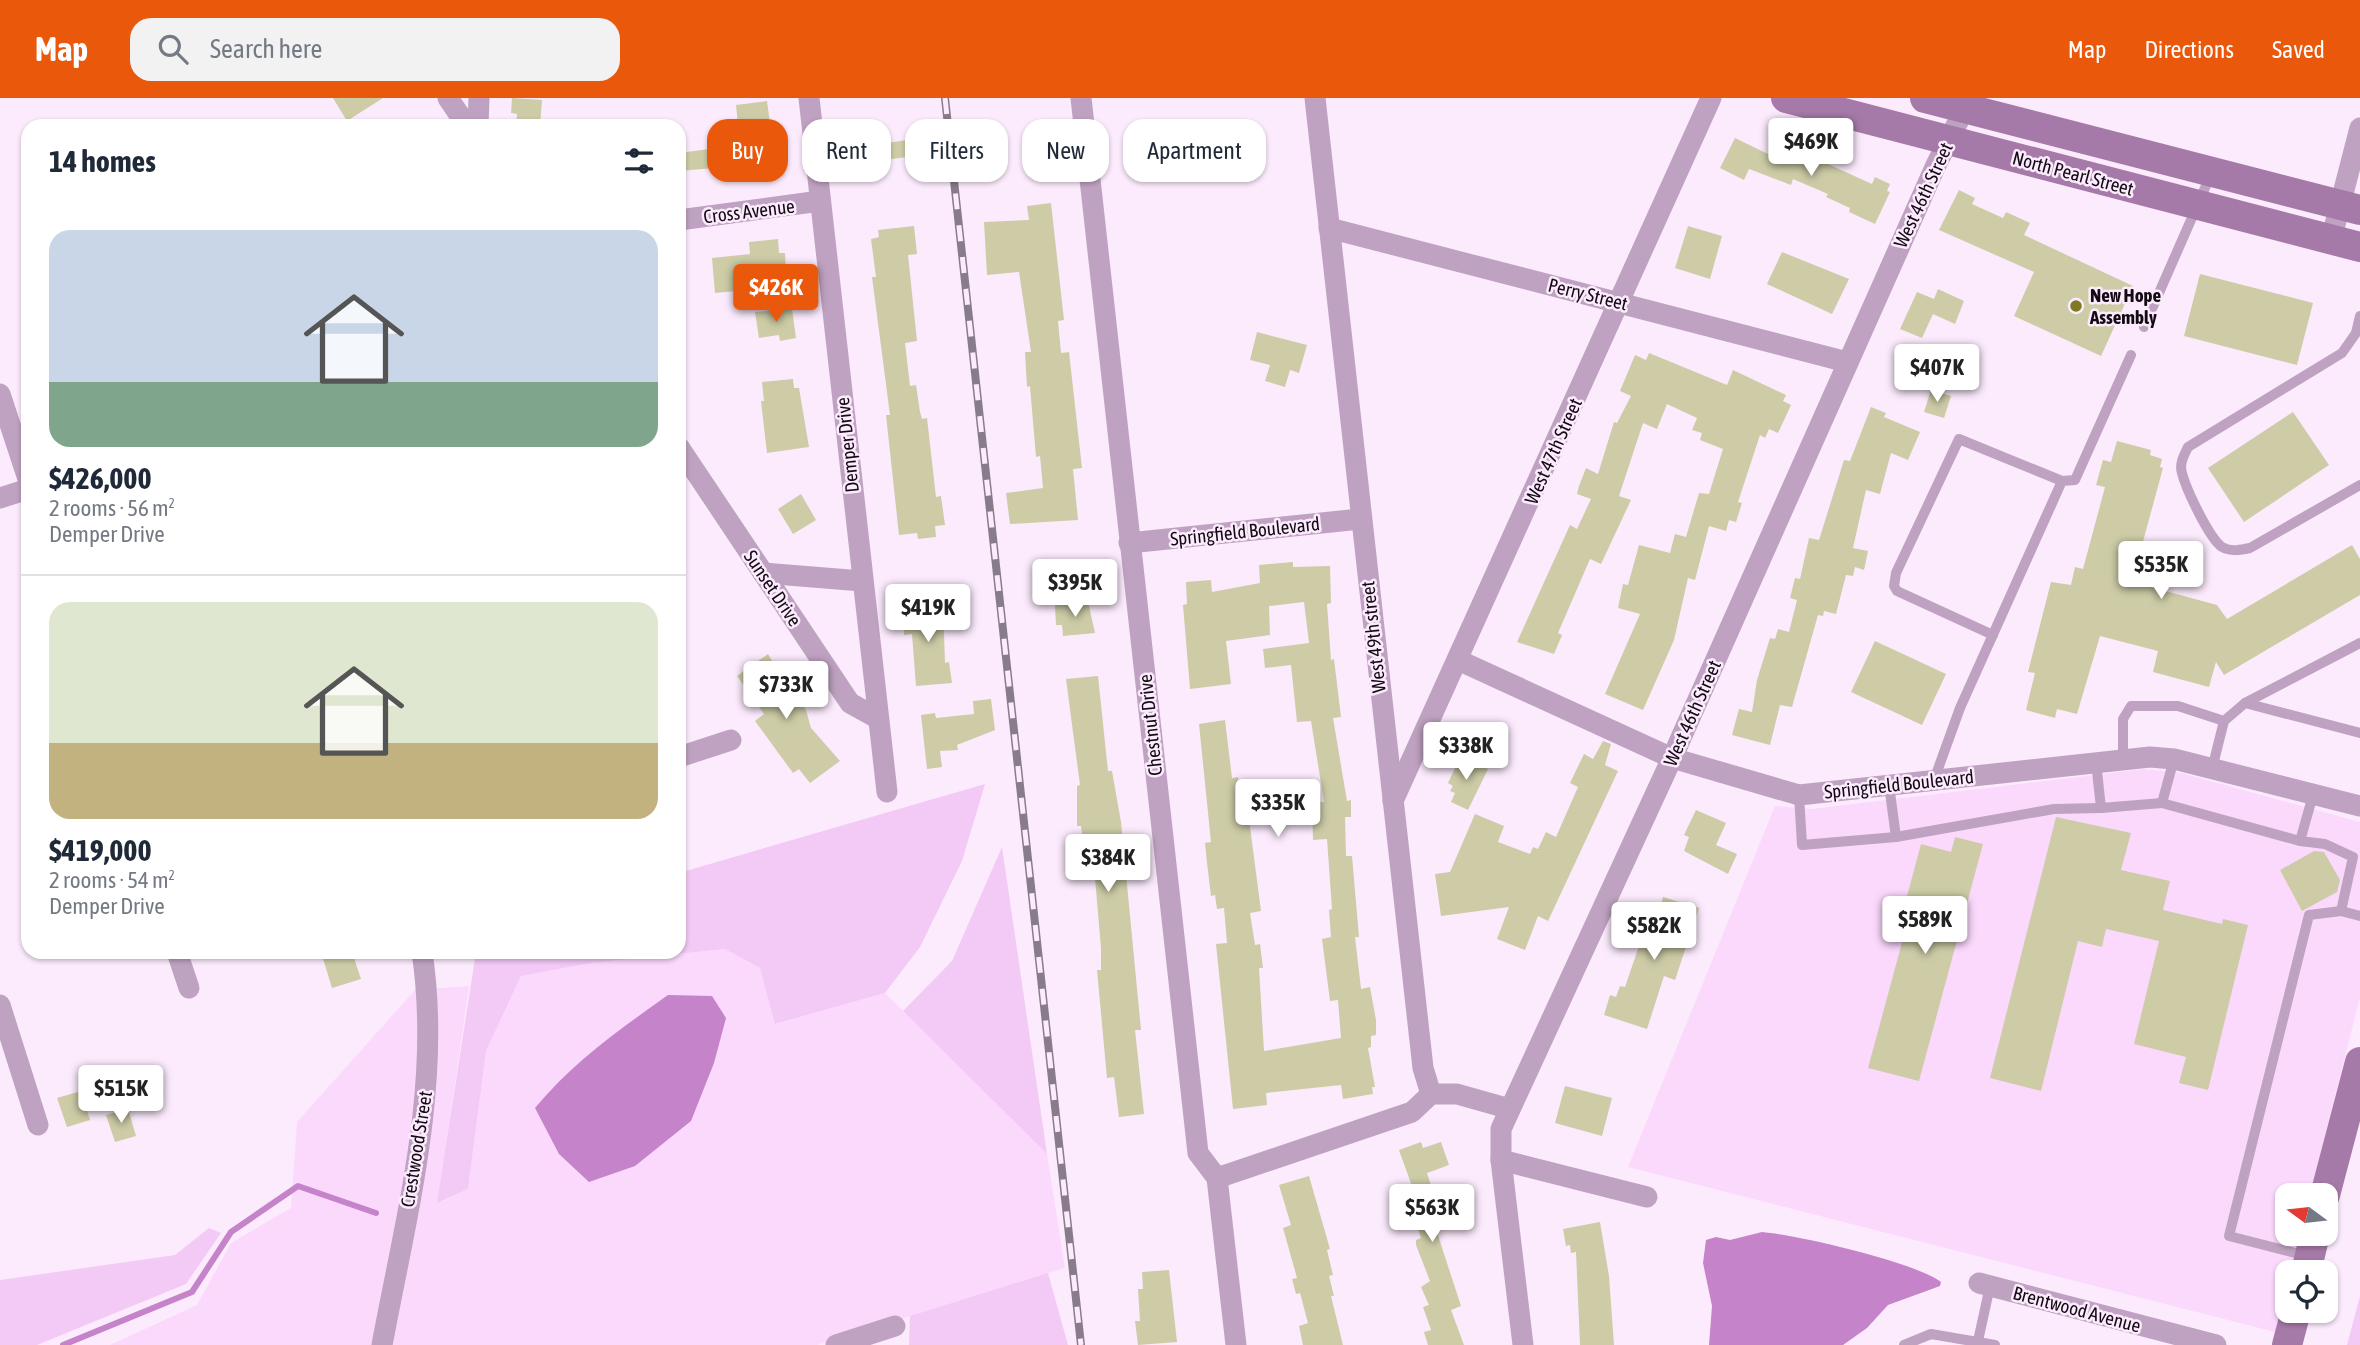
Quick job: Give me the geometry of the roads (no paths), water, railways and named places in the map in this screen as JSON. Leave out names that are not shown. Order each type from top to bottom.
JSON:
[{"type":"street","points":[[448,98],[462,119]]},
{"type":"street","points":[[478,119],[479,98]]},
{"type":"street","name":"Demper Drive","points":[[809,98],[887,792]]},
{"type":"street","name":"Chestnut Drive","points":[[1081,98],[1198,1153],[1217,1178],[1236,1345]]},
{"type":"street","name":"West 49th street","points":[[1315,98],[1423,1068],[1432,1094]]},
{"type":"street","name":"West 47th Street","points":[[1392,802],[1711,98]]},
{"type":"street","name":"North Pearl Street","points":[[1786,98],[2360,247]]},
{"type":"street","name":"North Pearl Street","points":[[1925,98],[1967,103],[2212,172],[2350,207]]},
{"type":"street","name":"West 46th Street","points":[[1522,1345],[1501,1160],[1502,1129],[1672,758],[1847,362],[1967,103]]},
{"type":"street","points":[[2331,240],[2350,207],[2360,128]]},
{"type":"street","name":"Cross Avenue","points":[[686,219],[820,201]]},
{"type":"street","name":"Perry Street","points":[[1329,228],[1847,362]]},
{"type":"street","points":[[0,394],[21,458]]},
{"type":"street","name":"Sunset Drive","points":[[686,458],[850,703],[877,718]]},
{"type":"street","points":[[0,498],[21,491]]},
{"type":"street","name":"Springfield Boulevard","points":[[1129,543],[1360,519]]},
{"type":"street","points":[[763,573],[862,581]]},
{"type":"street","name":"Springfield Boulevard","points":[[1458,660],[1672,758],[1799,795],[2150,757],[2174,759],[2360,806]]},
{"type":"street","points":[[686,755],[731,740]]},
{"type":"street","points":[[179,959],[189,988]]},
{"type":"street","name":"Crestwood Street","points":[[382,1345],[427,1084],[429,996],[423,959]]},
{"type":"street","points":[[0,1005],[38,1125]]},
{"type":"street","points":[[2328,1183],[2358,1077]]},
{"type":"street","points":[[1217,1178],[1412,1112],[1432,1094],[1457,1094],[1510,1109]]},
{"type":"street","points":[[1501,1160],[1647,1197]]},
{"type":"street","name":"Brentwood Avenue","points":[[1984,1285],[2216,1345]]},
{"type":"street","points":[[2287,1345],[2293,1323]]},
{"type":"street","points":[[836,1345],[895,1325]]},
{"type":"lane","points":[[2144,327],[2212,172]]},
{"type":"lane","points":[[2360,316],[2356,333],[2342,353],[2188,447],[2182,457],[2181,471],[2213,538],[2224,548],[2235,551],[2250,548],[2360,485]]},
{"type":"lane","points":[[1993,635],[1897,591],[1894,586],[1896,573],[1959,439],[2062,481],[2075,480],[2131,355]]},
{"type":"lane","points":[[1934,780],[1960,708],[2062,481]]},
{"type":"lane","points":[[2211,769],[2224,720],[2245,703],[2360,643]]},
{"type":"lane","points":[[2245,703],[2360,733]]},
{"type":"lane","points":[[2123,760],[2123,719],[2131,706],[2178,706],[2224,720]]},
{"type":"lane","points":[[2162,803],[2174,759]]},
{"type":"lane","points":[[2096,762],[2101,808]]},
{"type":"lane","points":[[1889,785],[1896,836]]},
{"type":"lane","points":[[1799,795],[1802,845],[1896,836],[2054,809],[2162,803],[2300,841],[2325,844],[2353,857],[2342,911]]},
{"type":"lane","points":[[2300,841],[2313,795]]},
{"type":"lane","points":[[2310,1254],[2229,1236],[2309,915],[2342,911],[2360,916]]},
{"type":"lane","points":[[1978,1341],[1984,1285]]},
{"type":"lane","points":[[1904,1345],[1931,1334],[1995,1345]]},
{"type":"waterway","points":[[63,1345],[192,1292],[231,1232],[298,1186],[376,1213]]},
{"type":"railway","points":[[945,98],[1081,1345]]},
{"type":"place","name":"New Hope Assembly","points":[[2076,306]]}]
